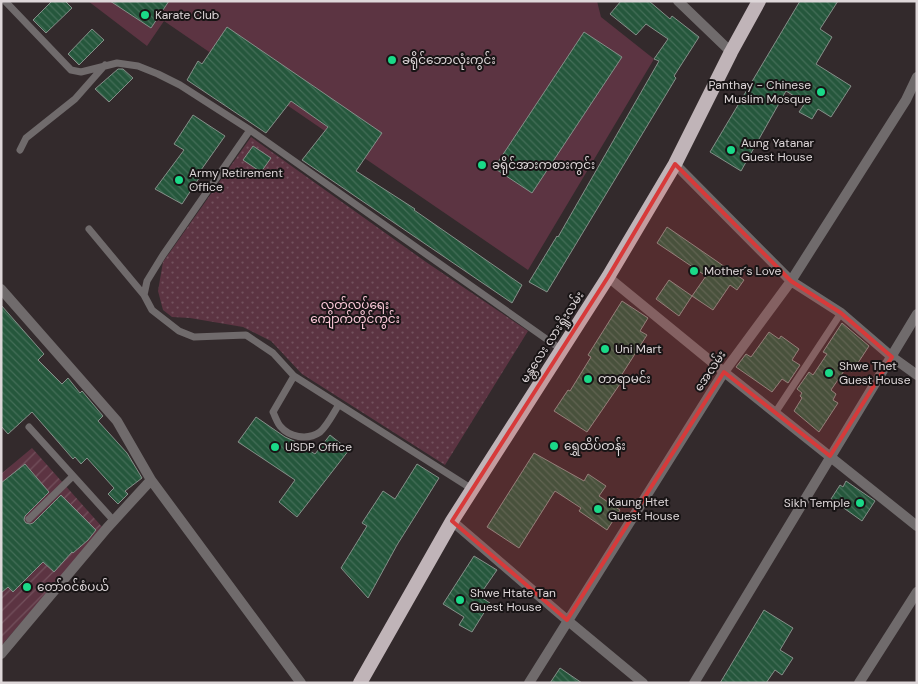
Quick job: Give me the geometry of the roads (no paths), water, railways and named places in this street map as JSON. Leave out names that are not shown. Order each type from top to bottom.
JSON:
[{"type":"highway","name":"မန္တလေး လားရှိုးလမ်း","points":[[360,683],[452,520],[608,277],[675,164],[731,52],[759,1]]},
{"type":"street","points":[[678,1],[731,52]]},
{"type":"street","name":"အေလမ်း","points":[[529,683],[724,372],[791,281],[906,100],[917,77]]},
{"type":"street","points":[[675,164],[791,281],[841,313],[892,357],[917,375]]},
{"type":"street","points":[[608,277],[917,526]]},
{"type":"street","points":[[1,289],[117,421],[151,480],[301,683]]},
{"type":"street","points":[[694,683],[917,314]]},
{"type":"street","points":[[1,654],[151,480]]},
{"type":"street","points":[[452,520],[643,683]]},
{"type":"street","points":[[859,683],[917,592]]},
{"type":"lane","points":[[5,1],[71,70],[81,72],[117,63],[138,66],[180,85],[250,130],[562,350]]},
{"type":"lane","points":[[20,150],[26,138],[75,99],[105,65]]},
{"type":"lane","points":[[144,296],[147,281],[163,255],[250,130]]},
{"type":"lane","points":[[88,229],[144,296],[152,310],[179,331],[194,337],[246,335],[273,353],[294,376],[338,406],[472,489]]},
{"type":"lane","points":[[775,413],[841,313]]},
{"type":"lane","points":[[294,376],[273,412],[280,426],[292,435],[308,437],[320,432],[338,406]]},
{"type":"lane","points":[[29,427],[114,521]]},
{"type":"lane","points":[[29,519],[73,476]]},
{"type":"place","name":"Karate Club","points":[[145,15]]},
{"type":"place","name":"ခရိုင်ဘောလုံးကွင်း","points":[[392,60]]},
{"type":"place","name":"Panthay - Chinese Muslim Mosque","points":[[821,92]]},
{"type":"place","name":"Aung Yatanar Guest House","points":[[731,150]]},
{"type":"place","name":"ခရိုင်အားကစားကွင်း","points":[[482,165]]},
{"type":"place","name":"Army Retirement Office","points":[[179,180]]},
{"type":"place","name":"Mother´s Love","points":[[694,271]]},
{"type":"place","name":"Uni Mart","points":[[605,349]]},
{"type":"place","name":"Shwe Thet Guest House","points":[[829,373]]},
{"type":"place","name":"တာရာမင်း","points":[[588,379]]},
{"type":"place","name":"ရွှေထိပ်တန်း","points":[[554,446]]},
{"type":"place","name":"USDP Office","points":[[275,447]]},
{"type":"place","name":"Sikh Temple","points":[[860,503]]},
{"type":"place","name":"Kaung Htet Guest House","points":[[598,509]]},
{"type":"place","name":"တော်ဝင်စံပယ်","points":[[27,587]]},
{"type":"place","name":"Shwe Htate Tan Guest House","points":[[460,600]]},
{"type":"park label","name":"လွတ်လပ်ရေး ကျောက်တိုင်ကွင်း","points":[[355,312]]}]
